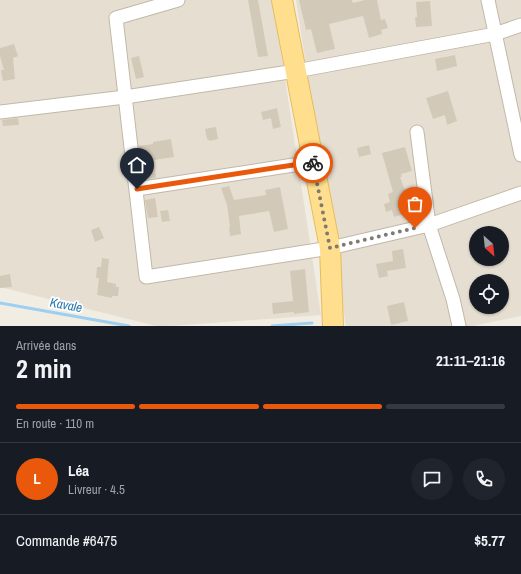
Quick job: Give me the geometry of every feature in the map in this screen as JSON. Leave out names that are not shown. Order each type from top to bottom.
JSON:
[{"type":"main road","points":[[282,0],[330,248],[333,326]]},
{"type":"street","points":[[178,0],[116,18],[146,277],[330,248],[429,225],[521,193]]},
{"type":"street","points":[[488,0],[521,155]]},
{"type":"street","points":[[0,112],[125,97],[296,71],[495,34],[521,25]]},
{"type":"street","points":[[417,132],[429,225],[453,300],[459,326]]},
{"type":"street","points":[[137,189],[313,162]]},
{"type":"shaded area","points":[[0,0],[273,0],[321,315],[156,326],[0,287]]},
{"type":"shaded area","points":[[296,0],[521,0],[521,316],[473,326],[346,326]]},
{"type":"building","points":[[248,0],[258,0],[268,56],[258,57]]},
{"type":"building","points":[[299,0],[352,0],[353,3],[365,0],[377,0],[381,20],[385,19],[388,28],[381,30],[382,34],[369,38],[363,16],[329,24],[335,49],[317,53],[311,29],[306,30]]},
{"type":"building","points":[[430,1],[432,26],[416,27],[416,2]]},
{"type":"building","points":[[14,44],[18,56],[13,58],[15,79],[3,81],[1,70],[4,70],[0,56],[0,48]]},
{"type":"building","points":[[455,55],[457,66],[437,71],[435,59]]},
{"type":"building","points":[[139,56],[144,77],[136,79],[131,58]]},
{"type":"building","points":[[448,91],[457,121],[447,125],[445,115],[433,119],[426,98]]},
{"type":"building","points":[[277,108],[281,127],[273,129],[271,118],[263,120],[261,112]]},
{"type":"building","points":[[18,118],[19,125],[3,126],[2,120]]},
{"type":"building","points":[[216,127],[218,139],[210,141],[207,139],[205,129]]},
{"type":"building","points":[[171,139],[174,157],[154,160],[156,178],[147,179],[145,165],[142,166],[139,146]]},
{"type":"building","points":[[369,145],[371,154],[359,157],[357,148]]},
{"type":"building","points":[[405,147],[412,171],[401,174],[402,177],[400,177],[406,193],[411,192],[415,206],[402,210],[404,214],[394,217],[392,210],[386,212],[384,204],[390,202],[388,194],[393,192],[382,153]]},
{"type":"building","points":[[229,186],[234,200],[266,195],[265,190],[280,187],[288,229],[274,232],[269,211],[239,216],[241,234],[230,236],[227,205],[221,188]]},
{"type":"building","points":[[155,198],[158,217],[148,218],[145,200]]},
{"type":"building","points":[[168,210],[170,221],[162,222],[160,211]]},
{"type":"building","points":[[99,227],[104,238],[95,242],[91,230]]},
{"type":"building","points":[[403,249],[406,268],[387,271],[388,276],[379,278],[376,264],[393,261],[392,251]]},
{"type":"building","points":[[102,258],[109,259],[107,282],[116,284],[116,287],[119,287],[118,296],[112,296],[112,298],[97,295],[99,278],[96,278],[97,267],[101,267]]},
{"type":"building","points":[[305,269],[309,312],[273,314],[272,303],[293,301],[290,271]]},
{"type":"building","points":[[10,274],[12,287],[0,288],[0,276]]},
{"type":"building","points":[[404,302],[408,321],[391,325],[387,306]]},
{"type":"waterway","name":"Kavale","points":[[0,303],[129,326]]},
{"type":"waterway","name":"Kavale","points":[[272,326],[312,323]]},
{"type":"way so far","points":[[313,163],[330,248],[415,228]]},
{"type":"route","points":[[137,189],[313,163]]}]
